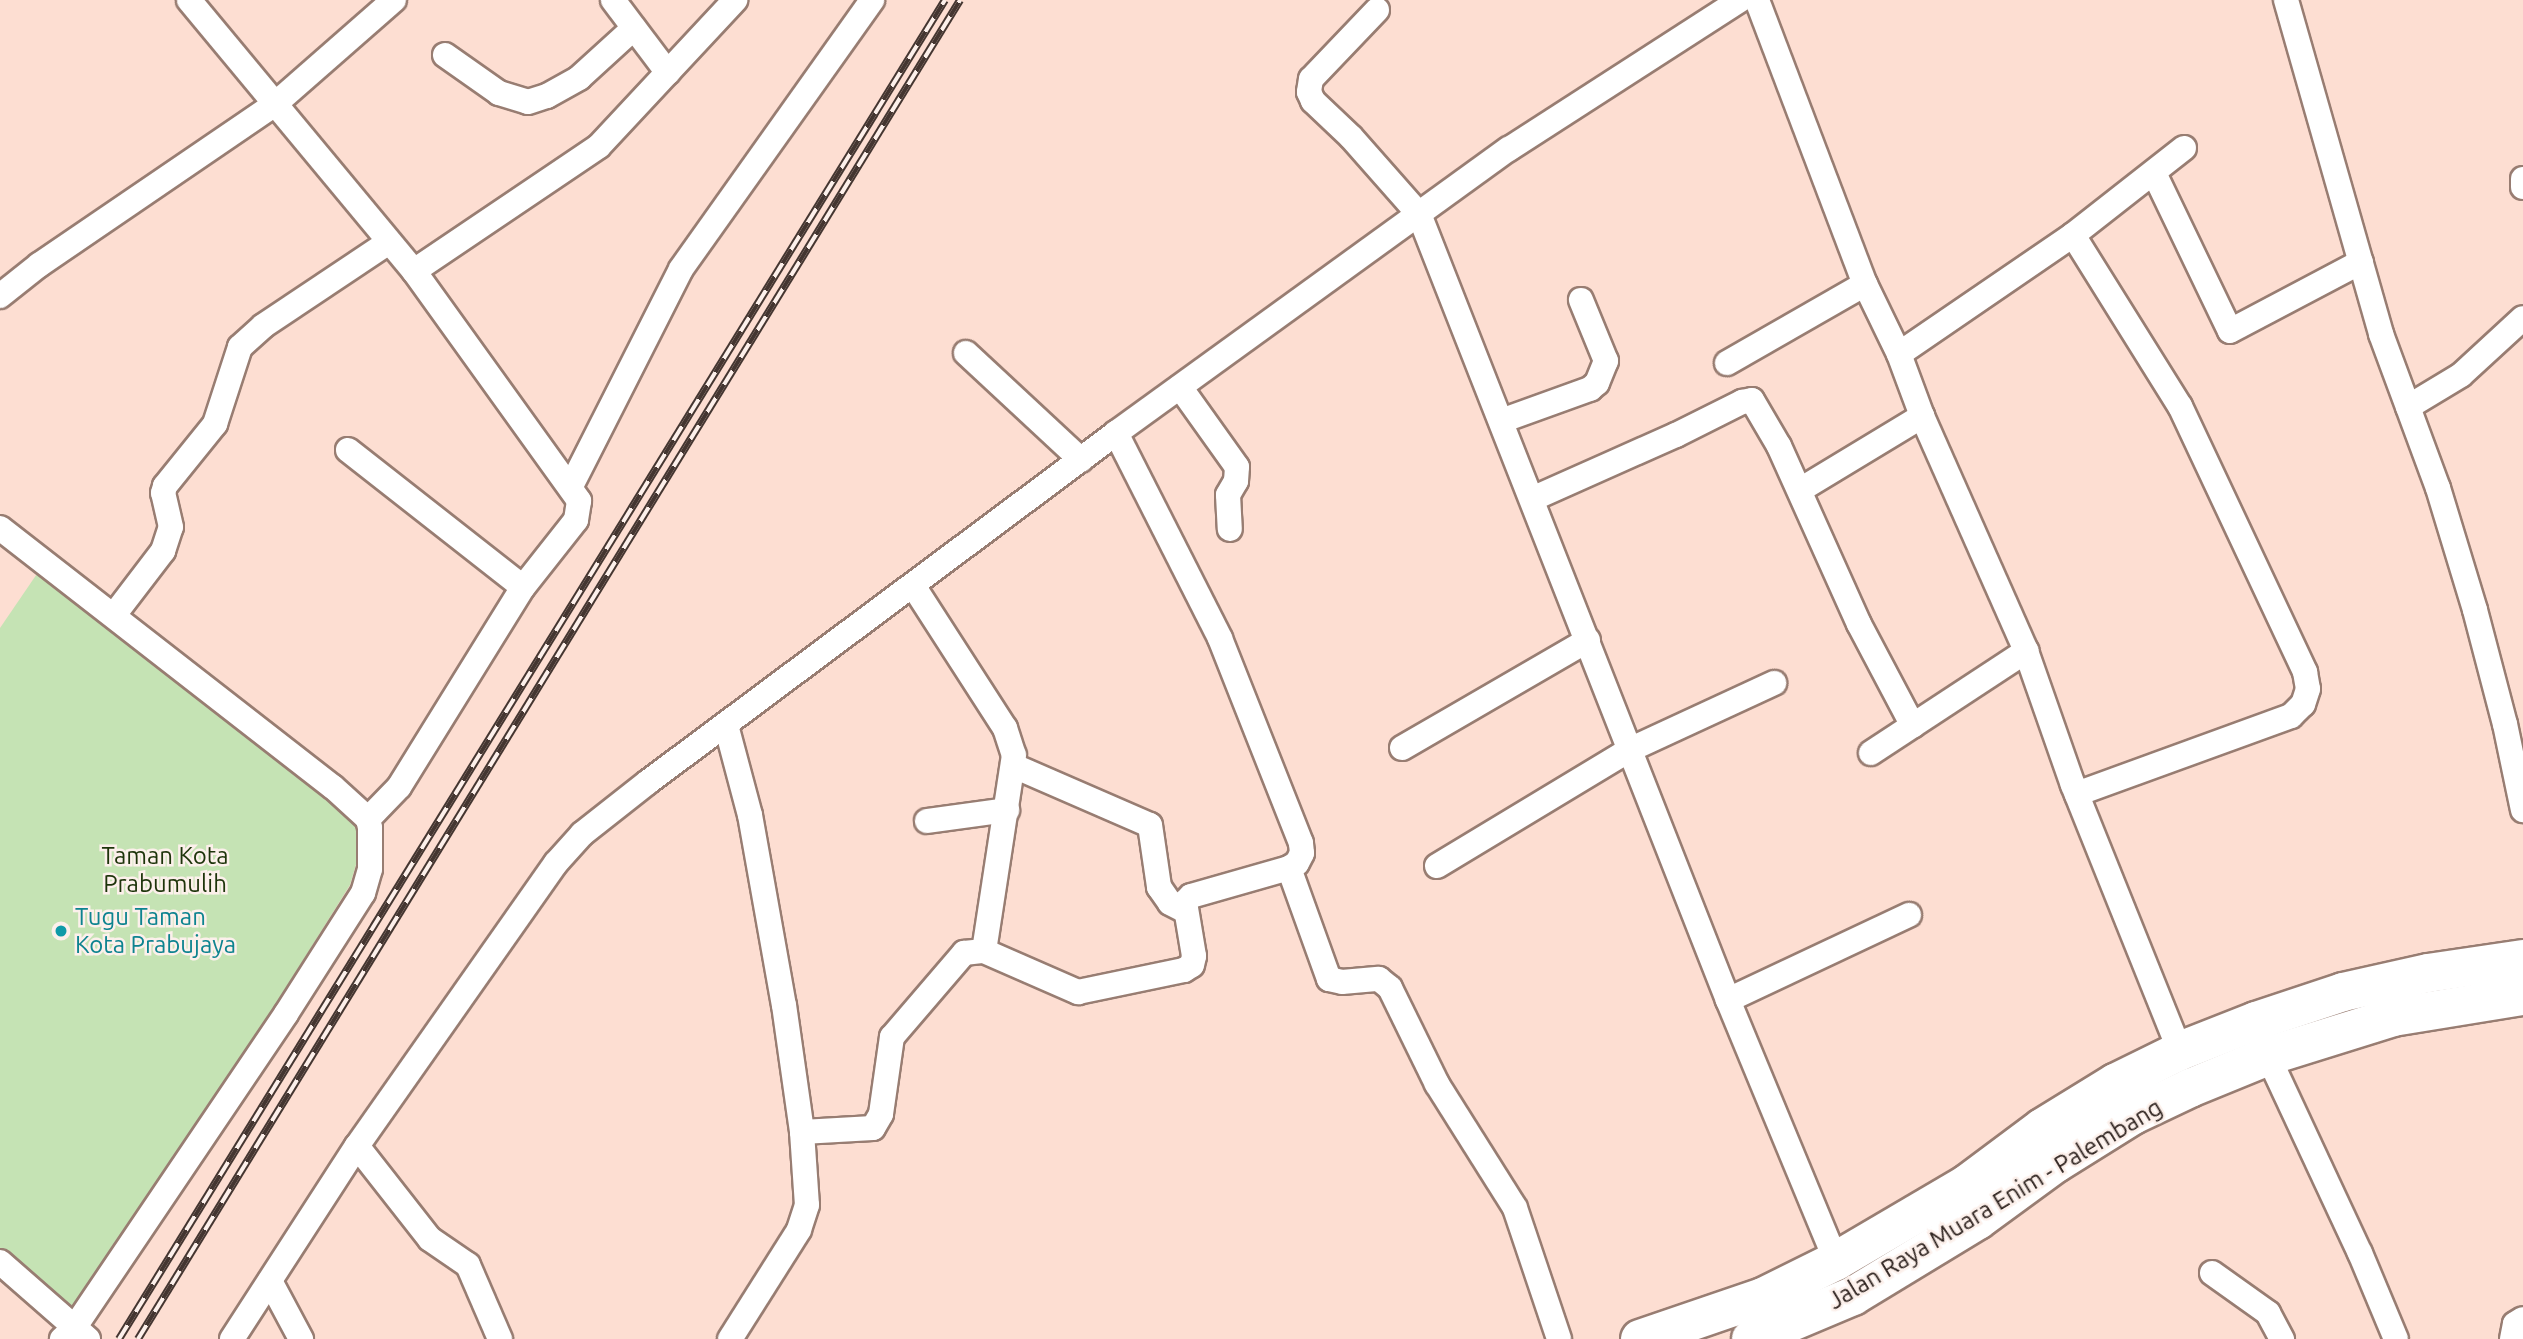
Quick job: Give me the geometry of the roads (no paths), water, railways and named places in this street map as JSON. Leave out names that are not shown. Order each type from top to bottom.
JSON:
[{"type":"main road","name":"Jalan Raya Muara Enim - Palembang","points":[[1640,1339],[1763,1297],[1836,1261],[1967,1184],[2042,1128],[2104,1090],[2180,1051],[2256,1021],[2343,992],[2428,973],[2523,959]]},
{"type":"main road","name":"Jalan Raya Muara Enim - Palembang","points":[[1751,1339],[1853,1296],[1978,1220],[2056,1163],[2133,1115],[2268,1056],[2393,1017],[2523,996]]},
{"type":"street","points":[[189,0],[414,271],[571,486],[580,507],[576,520],[523,587],[398,788],[368,819]]},
{"type":"street","points":[[0,296],[39,265],[275,104],[394,0]]},
{"type":"street","points":[[613,0],[668,73]]},
{"type":"street","points":[[414,271],[599,146],[735,0]]},
{"type":"street","points":[[571,486],[681,269],[872,0]]},
{"type":"street","points":[[232,1339],[357,1146],[556,863],[582,835],[1116,433],[1509,149],[1740,0]]},
{"type":"street","points":[[1757,0],[1865,284],[1899,354],[1922,416],[2026,651],[2077,794],[2180,1051]]},
{"type":"street","points":[[2286,0],[2381,334],[2438,488],[2475,610],[2505,724],[2523,810]]},
{"type":"street","points":[[1377,10],[1311,79],[1309,92],[1313,101],[1351,137],[1419,214],[1728,1000],[1836,1261]]},
{"type":"street","points":[[445,55],[499,93],[528,102],[547,96],[579,78],[634,28]]},
{"type":"street","points":[[1899,354],[2073,235],[2184,148]]},
{"type":"street","points":[[2154,173],[2230,331],[2361,262]]},
{"type":"street","points":[[2523,179],[2523,187]]},
{"type":"street","points":[[2073,235],[2193,432],[2305,672],[2308,689],[2303,704],[2291,716],[2077,794]]},
{"type":"street","points":[[114,615],[163,551],[171,527],[163,493],[165,486],[215,425],[240,347],[263,326],[389,242]]},
{"type":"street","points":[[1727,363],[1865,284]]},
{"type":"street","points":[[1501,421],[1590,389],[1597,383],[1606,361],[1581,300]]},
{"type":"street","points":[[2408,407],[2461,375],[2523,318]]},
{"type":"street","points":[[966,353],[1082,460]]},
{"type":"street","points":[[1180,387],[1237,467],[1236,481],[1228,495],[1230,529]]},
{"type":"street","points":[[1532,499],[1748,400],[1756,403],[1800,491],[1859,624],[1913,726]]},
{"type":"street","points":[[1800,491],[1922,416]]},
{"type":"street","points":[[802,1132],[873,1128],[881,1114],[889,1049],[898,1027],[964,953],[984,951],[1066,989],[1090,992],[1184,970],[1192,965],[1194,956],[1184,910],[1185,902],[1191,896],[1289,868],[1297,863],[1301,843],[1220,638],[1116,433]]},
{"type":"street","points":[[348,450],[523,587]]},
{"type":"street","points":[[0,528],[317,774],[368,819],[370,869],[363,893],[75,1335],[0,1262]]},
{"type":"street","points":[[914,587],[1011,743],[1014,766],[984,951]]},
{"type":"street","points":[[1402,748],[1588,640]]},
{"type":"street","points":[[1871,753],[2026,651]]},
{"type":"street","points":[[1437,866],[1629,750],[1774,683]]},
{"type":"street","points":[[726,725],[750,815],[802,1132],[807,1205],[804,1219],[730,1339]]},
{"type":"street","points":[[1014,766],[1150,825],[1159,887],[1170,903],[1184,910]]},
{"type":"street","points":[[927,821],[1007,810]]},
{"type":"street","points":[[1289,868],[1329,979],[1342,982],[1379,979],[1390,988],[1437,1084],[1515,1208],[1559,1339]]},
{"type":"street","points":[[1728,1000],[1909,915]]},
{"type":"street","points":[[2268,1056],[2360,1253],[2396,1339]]},
{"type":"street","points":[[357,1146],[430,1239],[468,1265],[499,1339]]},
{"type":"street","points":[[2212,1273],[2269,1313],[2282,1339]]},
{"type":"street","points":[[270,1281],[301,1339]]},
{"type":"street","points":[[2512,1339],[2515,1324],[2523,1319]]},
{"type":"railway","points":[[119,1339],[945,0]]},
{"type":"railway","points":[[138,1339],[960,0]]},
{"type":"place","name":"Tugu Taman Kota Prabujaya","points":[[61,931]]},
{"type":"park label","name":"Taman Kota Prabumulih","points":[[165,870]]}]
